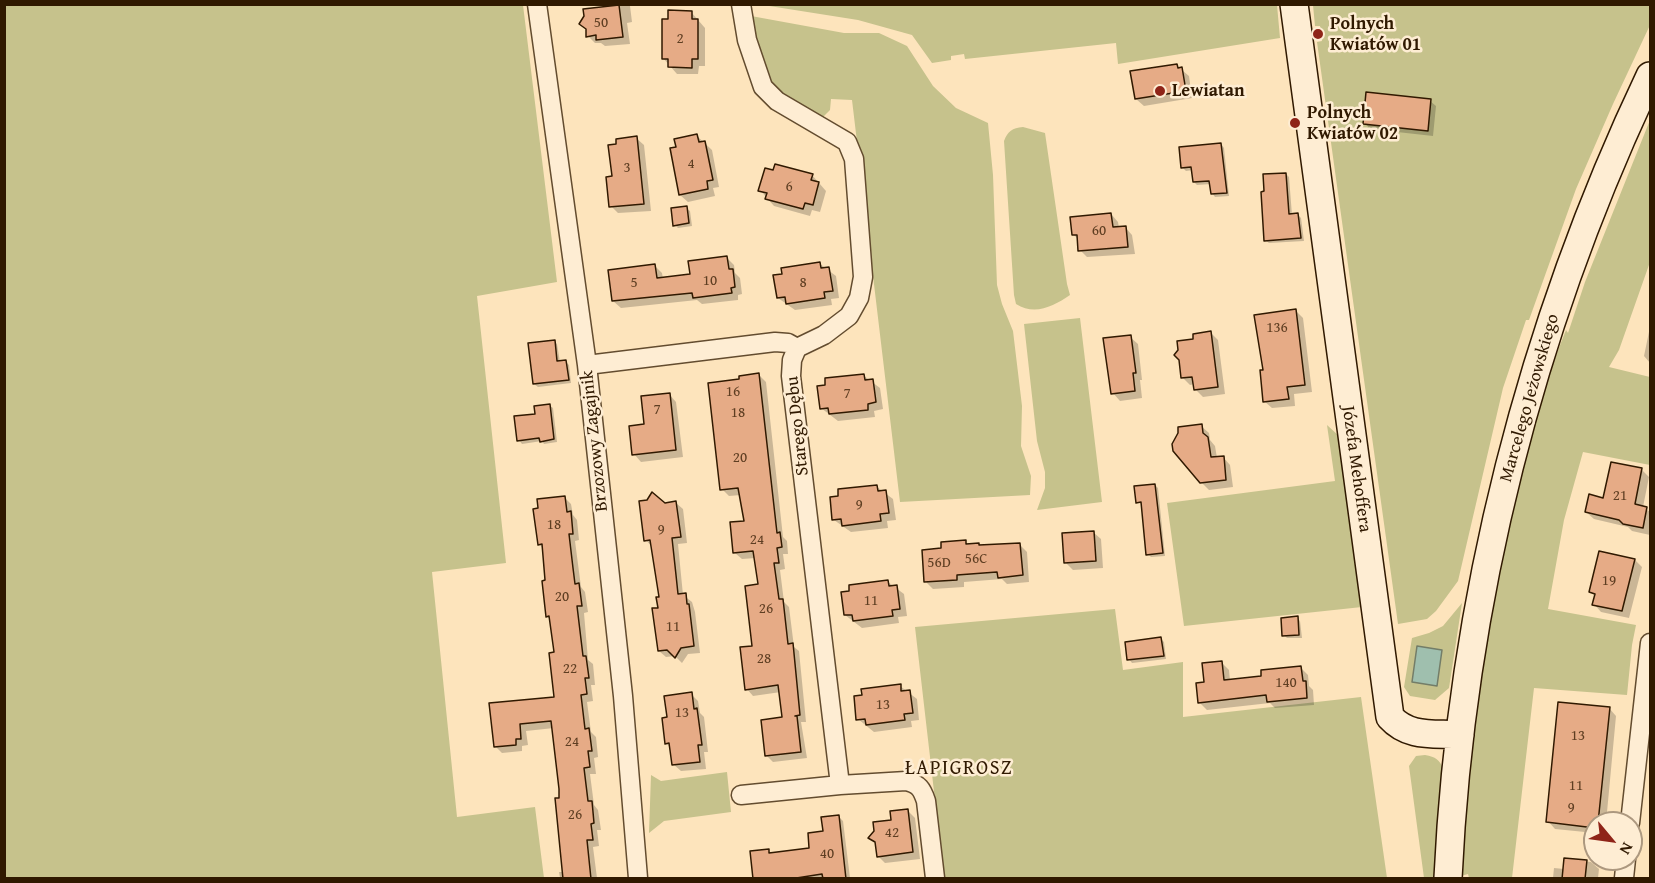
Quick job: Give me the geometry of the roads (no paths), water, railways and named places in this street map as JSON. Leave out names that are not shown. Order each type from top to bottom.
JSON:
[{"type":"street","name":"Brzozowy Zagajnik","points":[[537,4],[587,366],[623,696],[638,879]]},
{"type":"street","points":[[587,366],[775,342],[788,343],[797,348],[824,335],[849,316],[859,298],[863,277],[854,159],[847,142],[777,101],[763,87],[747,40],[741,4]]},
{"type":"street","name":"Józefa Mehoffera","points":[[1294,4],[1390,717],[1398,726],[1409,732],[1460,735]]},
{"type":"street","name":"Marcelego Jeżowskiego","points":[[1460,735],[1476,624],[1499,508],[1544,346],[1599,193],[1650,76]]},
{"type":"street","name":"Starego Dębu","points":[[797,348],[792,360],[790,376],[840,785]]},
{"type":"street","points":[[1631,811],[1650,643]]},
{"type":"street","points":[[1449,879],[1460,735]]},
{"type":"street","points":[[741,795],[840,785],[906,781],[916,783],[922,790],[926,801],[935,879]]},
{"type":"place","name":"Polnych Kwiatów 01","points":[[1318,34]]},
{"type":"place","name":"Lewiatan","points":[[1160,91]]},
{"type":"place","name":"Polnych Kwiatów 02","points":[[1295,123]]},
{"type":"district","name":"ŁAPIGROSZ","points":[[959,769]]}]
